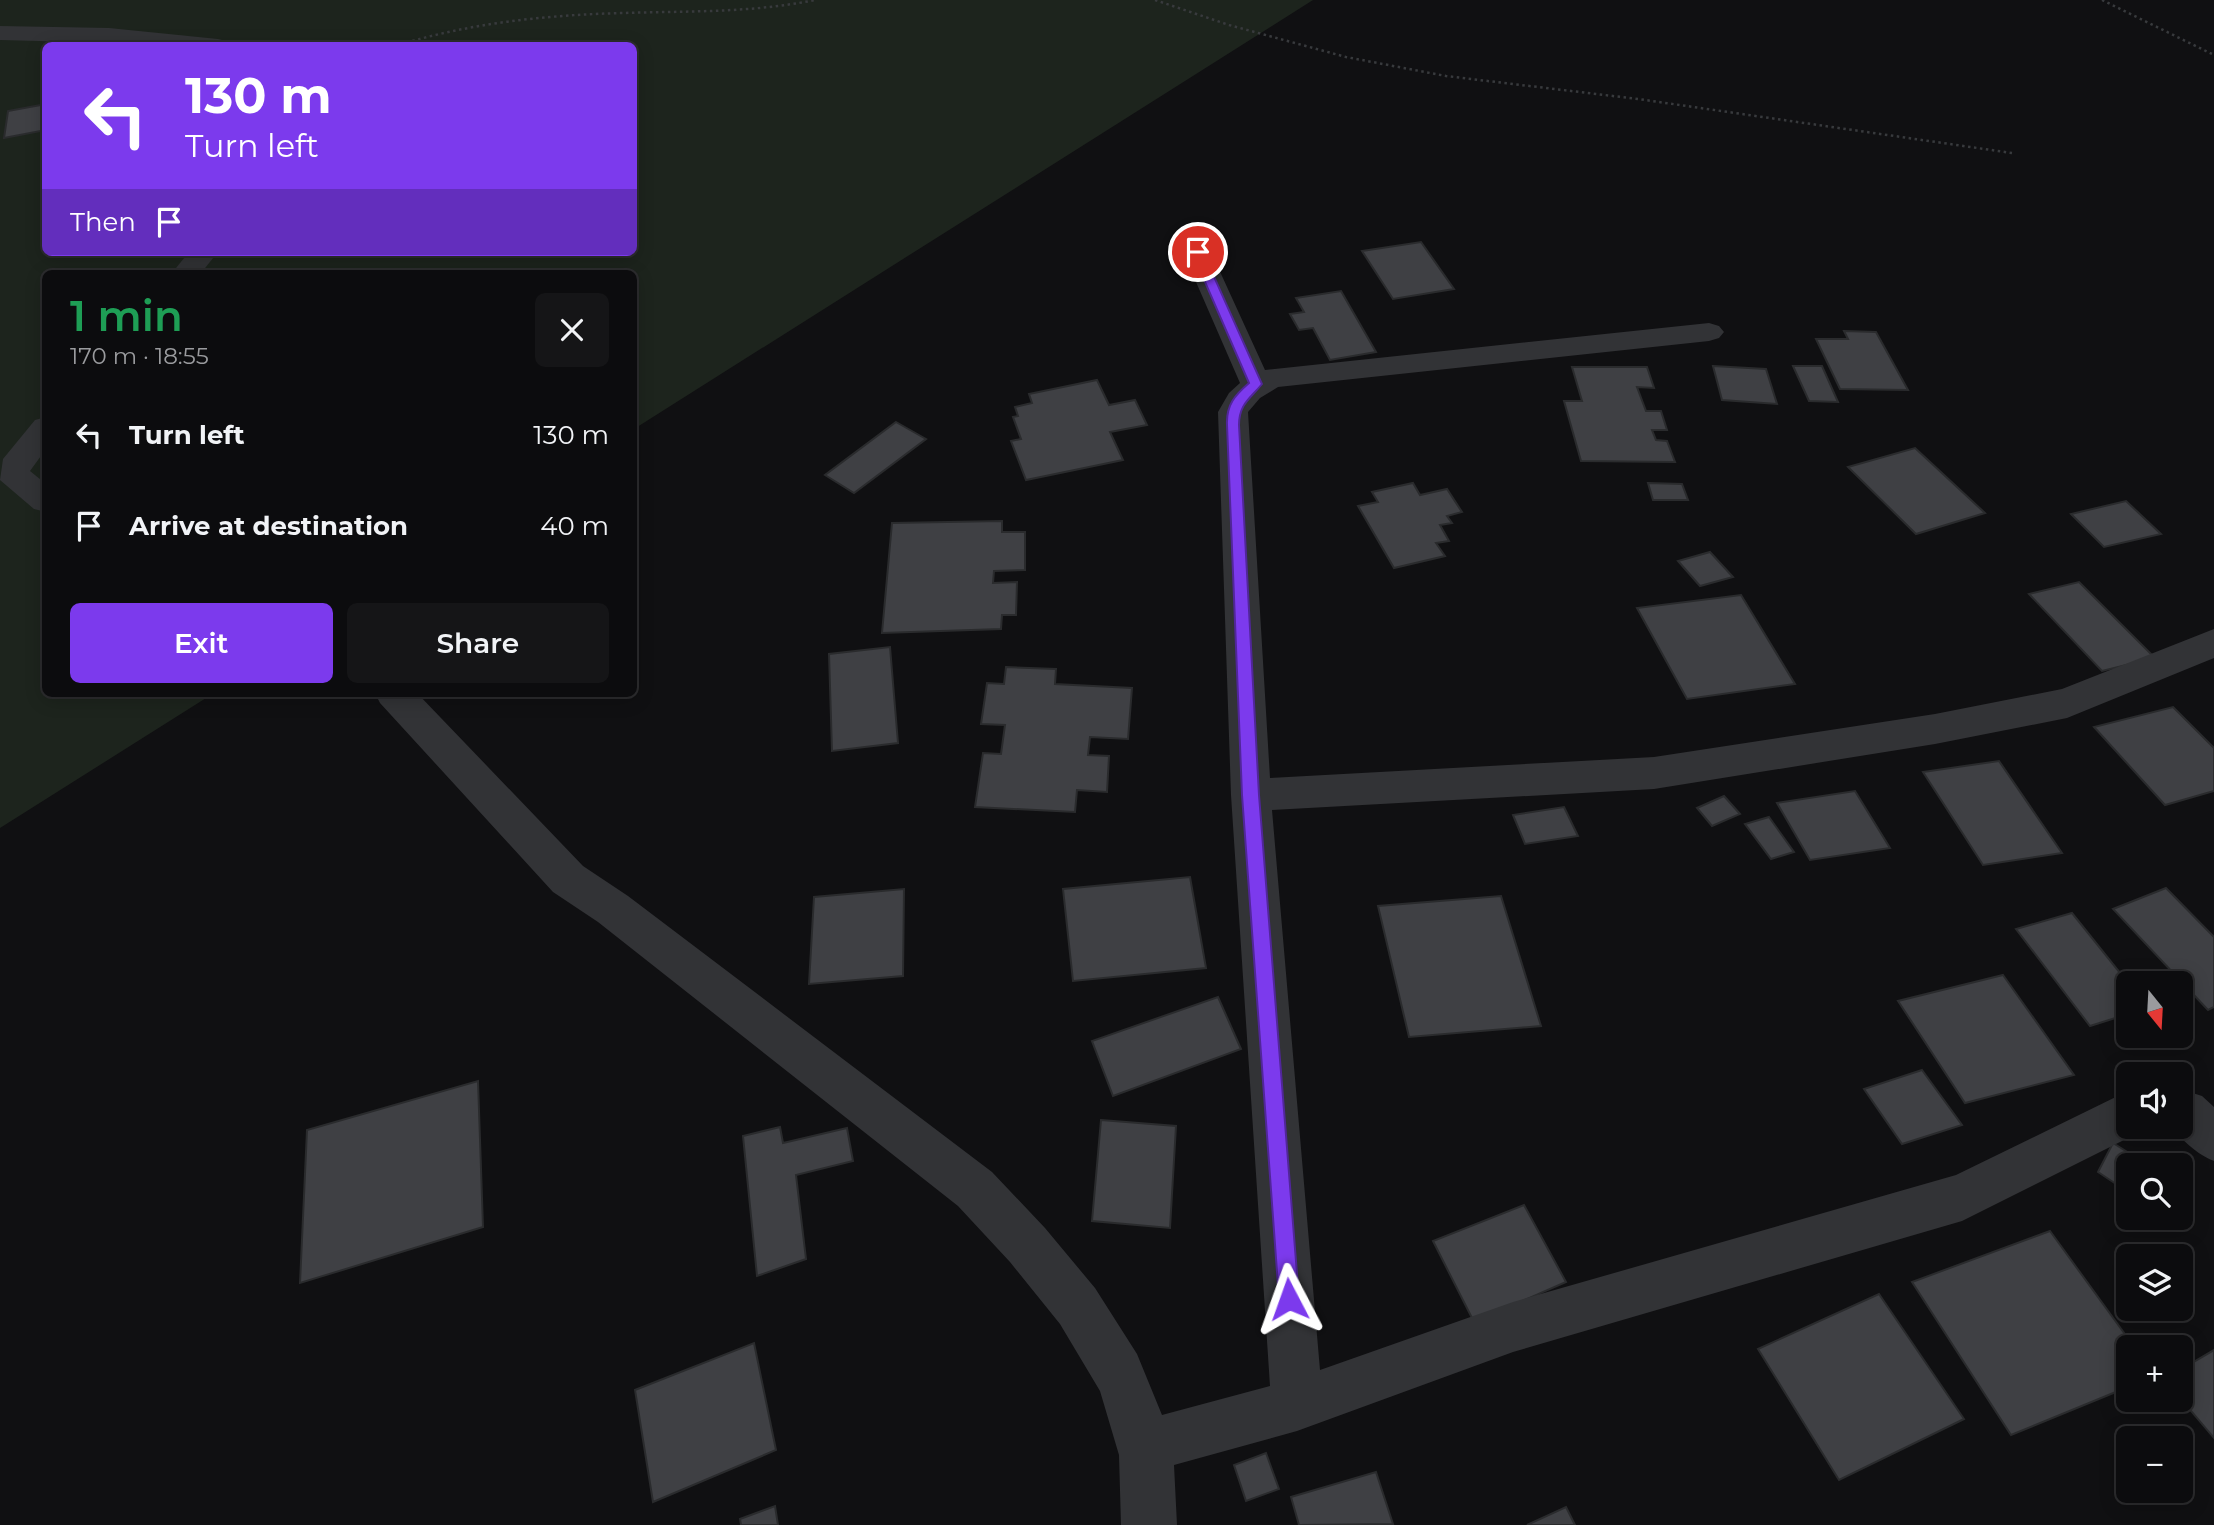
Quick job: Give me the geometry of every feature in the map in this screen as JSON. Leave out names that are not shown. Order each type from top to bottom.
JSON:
[{"type":"street","points":[[0,33],[109,35],[178,42]]},
{"type":"street","points":[[1198,252],[1256,384]]},
{"type":"street","points":[[189,270],[201,256]]},
{"type":"street","points":[[1297,1405],[1251,795],[1233,412],[1240,397],[1256,384],[1272,378],[1709,332]]},
{"type":"street","points":[[42,432],[19,461],[13,475],[42,498]]},
{"type":"street","points":[[1251,795],[1654,773],[1935,729],[2067,703],[2214,643]]},
{"type":"street","points":[[397,697],[568,879],[613,909],[975,1189],[1009,1224],[1083,1316],[1127,1388],[1145,1446],[1149,1525]]},
{"type":"street","points":[[2193,1118],[2214,1138]]},
{"type":"street","points":[[1145,1446],[1297,1405],[1513,1327],[1962,1197],[2116,1120]]},
{"type":"path","points":[[407,42],[428,35],[529,18],[597,13],[729,12],[767,9],[815,0]]},
{"type":"path","points":[[1155,0],[1229,25],[1346,57],[1447,76],[1638,99],[2012,153]]},
{"type":"path","points":[[2102,0],[2214,55]]},
{"type":"shaded area","points":[[0,0],[1313,0],[637,427],[637,270],[42,270],[42,697],[208,697],[0,828]]},
{"type":"building","points":[[42,105],[42,131],[4,138],[8,111]]},
{"type":"building","points":[[1421,242],[1454,289],[1393,299],[1362,251]]},
{"type":"building","points":[[1341,291],[1376,352],[1330,360],[1313,328],[1299,330],[1290,314],[1304,312],[1296,298]]},
{"type":"building","points":[[1844,331],[1876,332],[1908,390],[1840,389],[1816,339],[1848,339]]},
{"type":"building","points":[[1713,366],[1766,369],[1777,404],[1722,400]]},
{"type":"building","points":[[1793,366],[1822,366],[1838,402],[1809,401]]},
{"type":"building","points":[[1572,367],[1647,367],[1654,388],[1637,387],[1646,411],[1661,411],[1667,430],[1652,430],[1656,440],[1667,441],[1675,462],[1581,461],[1564,401],[1582,401]]},
{"type":"building","points":[[1097,380],[1109,405],[1135,400],[1147,425],[1110,432],[1123,460],[1026,480],[1011,441],[1021,439],[1013,417],[1018,416],[1015,407],[1032,403],[1029,394]]},
{"type":"building","points":[[896,422],[926,439],[854,493],[825,475]]},
{"type":"building","points":[[1915,448],[1985,513],[1916,534],[1848,467]]},
{"type":"building","points":[[1413,483],[1420,495],[1447,489],[1462,512],[1447,516],[1452,523],[1440,525],[1449,541],[1436,543],[1445,556],[1394,568],[1358,506],[1378,502],[1372,492]]},
{"type":"building","points":[[1648,483],[1682,484],[1688,500],[1653,500]]},
{"type":"building","points":[[2126,501],[2161,534],[2104,547],[2071,514]]},
{"type":"building","points":[[1002,521],[1002,532],[1025,532],[1025,570],[994,571],[993,583],[1017,582],[1016,615],[1002,615],[1001,629],[882,633],[892,523]]},
{"type":"building","points":[[1710,552],[1733,577],[1700,586],[1678,561]]},
{"type":"building","points":[[2079,582],[2155,658],[2102,671],[2029,594]]},
{"type":"building","points":[[1741,595],[1795,684],[1687,699],[1637,608]]},
{"type":"building","points":[[890,647],[898,743],[832,751],[829,654]]},
{"type":"building","points":[[1006,667],[1056,669],[1055,684],[1132,688],[1128,739],[1090,737],[1088,755],[1109,756],[1107,792],[1077,790],[1075,812],[975,807],[983,753],[1001,754],[1005,725],[981,724],[987,683],[1004,684]]},
{"type":"building","points":[[2173,707],[2214,748],[2214,791],[2165,805],[2094,727]]},
{"type":"building","points":[[1999,761],[2062,853],[1983,865],[1923,772]]},
{"type":"building","points":[[1855,791],[1890,848],[1810,860],[1777,803]]},
{"type":"building","points":[[1724,796],[1740,814],[1712,826],[1697,808]]},
{"type":"building","points":[[1564,807],[1578,836],[1525,844],[1513,815]]},
{"type":"building","points":[[1769,817],[1794,852],[1771,859],[1745,824]]},
{"type":"building","points":[[1190,877],[1206,968],[1073,981],[1063,889]]},
{"type":"building","points":[[2166,888],[2214,937],[2214,1007],[2208,1010],[2193,994],[2193,971],[2171,971],[2113,909]]},
{"type":"building","points":[[904,889],[903,976],[809,984],[814,897]]},
{"type":"building","points":[[1501,896],[1541,1026],[1409,1037],[1378,906]]},
{"type":"building","points":[[2072,913],[2119,971],[2116,971],[2116,1018],[2090,1026],[2016,929]]},
{"type":"building","points":[[2003,975],[2074,1075],[1965,1103],[1898,1001]]},
{"type":"building","points":[[1218,997],[1241,1049],[1113,1096],[1092,1041]]},
{"type":"building","points":[[1922,1070],[1962,1125],[1902,1144],[1864,1089]]},
{"type":"building","points":[[478,1081],[483,1227],[300,1283],[307,1130]]},
{"type":"building","points":[[1101,1120],[1176,1126],[1170,1228],[1092,1221]]},
{"type":"building","points":[[780,1127],[783,1143],[847,1128],[853,1161],[796,1175],[806,1259],[757,1276],[743,1136]]},
{"type":"building","points":[[2113,1143],[2129,1153],[2116,1153],[2116,1184],[2098,1172]]},
{"type":"building","points":[[1524,1205],[1566,1282],[1474,1322],[1433,1241]]},
{"type":"building","points":[[2050,1231],[2126,1335],[2116,1335],[2116,1392],[2011,1435],[1912,1282]]},
{"type":"building","points":[[1879,1294],[1964,1419],[1839,1480],[1758,1349]]},
{"type":"building","points":[[754,1343],[776,1450],[653,1502],[635,1390]]},
{"type":"building","points":[[2214,1350],[2214,1438],[2192,1412],[2193,1362]]},
{"type":"building","points":[[1266,1453],[1279,1489],[1246,1501],[1234,1465]]},
{"type":"building","points":[[1376,1472],[1393,1524],[1299,1525],[1291,1497]]},
{"type":"building","points":[[775,1506],[778,1525],[741,1525],[740,1519]]},
{"type":"building","points":[[1566,1507],[1575,1525],[1527,1525]]},
{"type":"route","points":[[1198,252],[1256,384],[1240,397],[1233,412],[1233,425],[1251,795],[1289,1299]]}]
